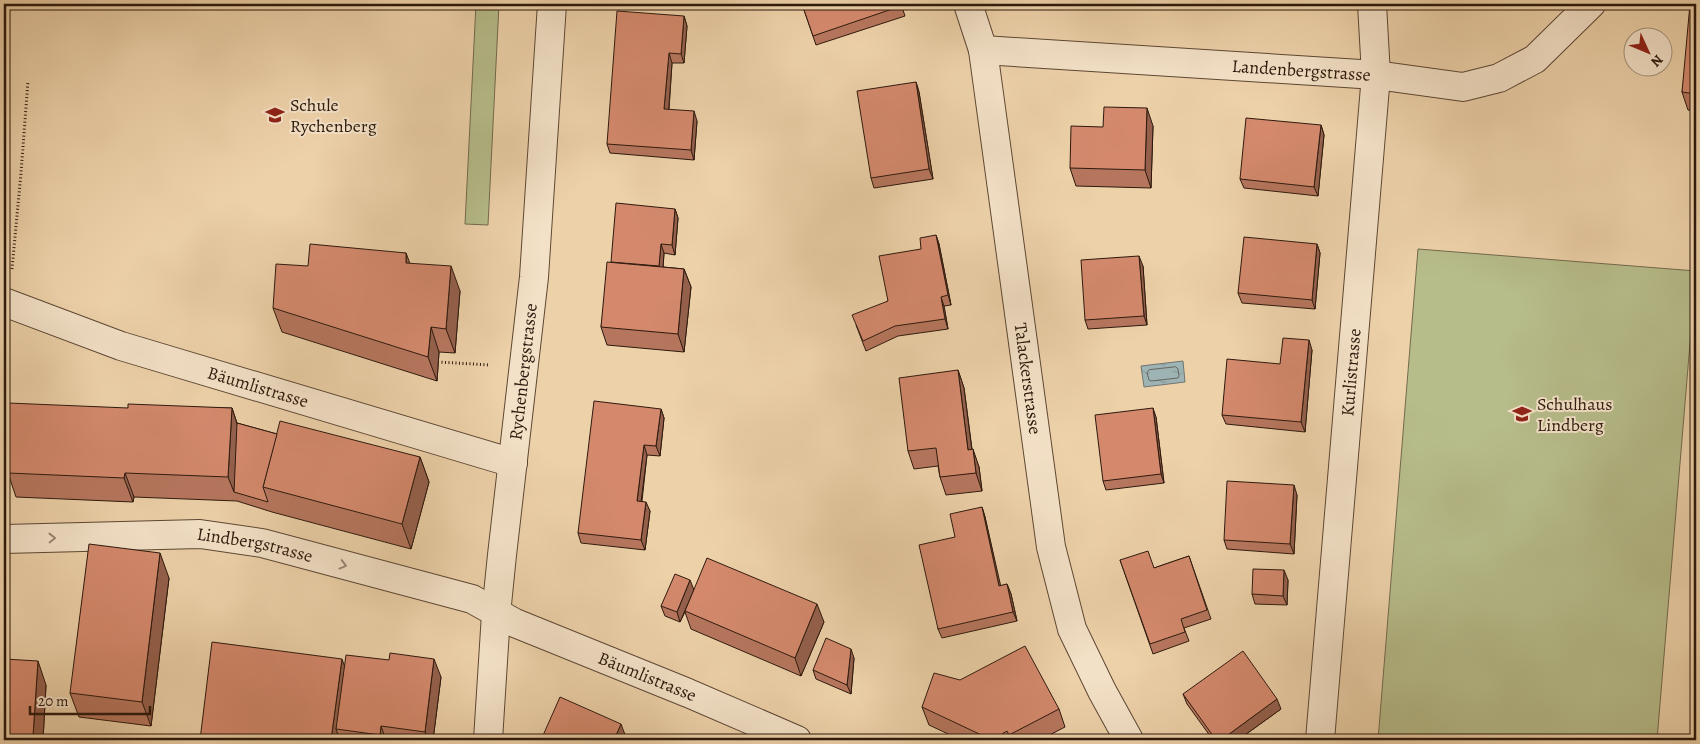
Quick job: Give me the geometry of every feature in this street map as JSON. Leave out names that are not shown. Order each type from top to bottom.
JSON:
[{"type":"street","name":"Rychenbergstrasse","points":[[488,740],[496,614],[534,277],[552,4]]},
{"type":"street","name":"Talackerstrasse","points":[[968,4],[984,50],[1051,547],[1072,629],[1102,691],[1129,740]]},
{"type":"street","name":"Kurlistrasse","points":[[1320,740],[1376,75],[1372,4]]},
{"type":"street","name":"Landenbergstrasse","points":[[984,50],[1376,75],[1463,87],[1499,78],[1535,59],[1591,4]]},
{"type":"street","name":"Bäumlistrasse","points":[[4,302],[121,346],[513,463]]},
{"type":"street","name":"Lindbergstrasse","points":[[4,539],[200,534],[262,543],[472,599],[496,614]]},
{"type":"street","name":"Bäumlistrasse","points":[[496,614],[797,740]]},
{"type":"path","points":[[14,247],[28,81]]},
{"type":"path","points":[[438,362],[498,366]]},
{"type":"green space","points":[[476,4],[499,4],[488,225],[465,224]]},
{"type":"green space","points":[[1418,249],[1696,271],[1657,740],[1378,740]]},
{"type":"water","points":[[1183,361],[1185,382],[1144,387],[1141,366]]},
{"type":"building","points":[[802,4],[900,4],[901,6],[813,36]]},
{"type":"building","points":[[1690,4],[1696,4],[1695,94],[1682,92]]},
{"type":"building","points":[[617,11],[684,16],[681,54],[669,53],[664,109],[694,111],[691,150],[607,144]]},
{"type":"building","points":[[916,82],[929,169],[871,178],[857,91]]},
{"type":"building","points":[[1104,107],[1147,108],[1145,170],[1070,168],[1071,126],[1103,127]]},
{"type":"building","points":[[1246,118],[1321,125],[1314,187],[1240,179]]},
{"type":"building","points":[[616,203],[675,209],[672,245],[661,244],[659,266],[611,262]]},
{"type":"building","points":[[936,235],[948,295],[941,297],[945,319],[895,326],[863,341],[852,315],[888,301],[879,256],[921,249],[920,238]]},
{"type":"building","points":[[1244,237],[1317,244],[1312,300],[1238,293]]},
{"type":"building","points":[[310,244],[406,253],[406,263],[451,266],[446,329],[431,327],[428,357],[273,308],[276,264],[308,266]]},
{"type":"building","points":[[1139,256],[1144,316],[1085,320],[1081,260]]},
{"type":"building","points":[[607,262],[684,269],[678,334],[601,327]]},
{"type":"building","points":[[1283,338],[1309,340],[1301,422],[1222,415],[1227,359],[1280,364]]},
{"type":"building","points":[[958,370],[968,450],[973,449],[976,473],[940,477],[936,448],[908,451],[899,378]]},
{"type":"building","points":[[594,401],[661,409],[656,446],[644,445],[637,501],[646,502],[641,540],[578,533]]},
{"type":"building","points":[[8,403],[128,408],[128,404],[232,408],[228,477],[125,473],[124,478],[8,473]]},
{"type":"building","points":[[1153,408],[1161,474],[1103,481],[1095,415]]},
{"type":"building","points":[[280,421],[420,457],[402,524],[263,487]]},
{"type":"building","points":[[237,423],[277,434],[263,487],[268,502],[234,492]]},
{"type":"building","points":[[1227,481],[1294,485],[1290,544],[1224,540]]},
{"type":"building","points":[[982,507],[999,586],[1007,584],[1013,612],[938,629],[919,545],[955,537],[950,514]]},
{"type":"building","points":[[89,544],[160,553],[142,702],[70,693]]},
{"type":"building","points":[[1148,551],[1154,568],[1189,556],[1207,610],[1181,619],[1185,632],[1150,644],[1120,560]]},
{"type":"building","points":[[707,558],[817,604],[795,658],[685,611]]},
{"type":"building","points":[[1253,569],[1284,570],[1283,596],[1252,594]]},
{"type":"building","points":[[675,574],[690,580],[677,612],[661,606]]},
{"type":"building","points":[[826,638],[851,649],[847,685],[813,670]]},
{"type":"building","points":[[212,642],[342,659],[331,740],[200,740]]},
{"type":"building","points":[[1025,646],[1059,709],[1009,735],[1007,731],[992,740],[922,707],[934,673],[960,680]]},
{"type":"building","points":[[1243,651],[1277,699],[1221,740],[1216,740],[1183,694]]},
{"type":"building","points":[[390,653],[434,659],[425,732],[381,726],[380,735],[336,729],[346,655],[389,660]]},
{"type":"building","points":[[4,659],[38,661],[33,736],[4,734]]},
{"type":"building","points":[[560,697],[621,724],[614,740],[541,740]]},
{"type":"place","name":"Schule Rychenberg","points":[[275,115]]},
{"type":"place","name":"Schulhaus Lindberg","points":[[1522,414]]}]
